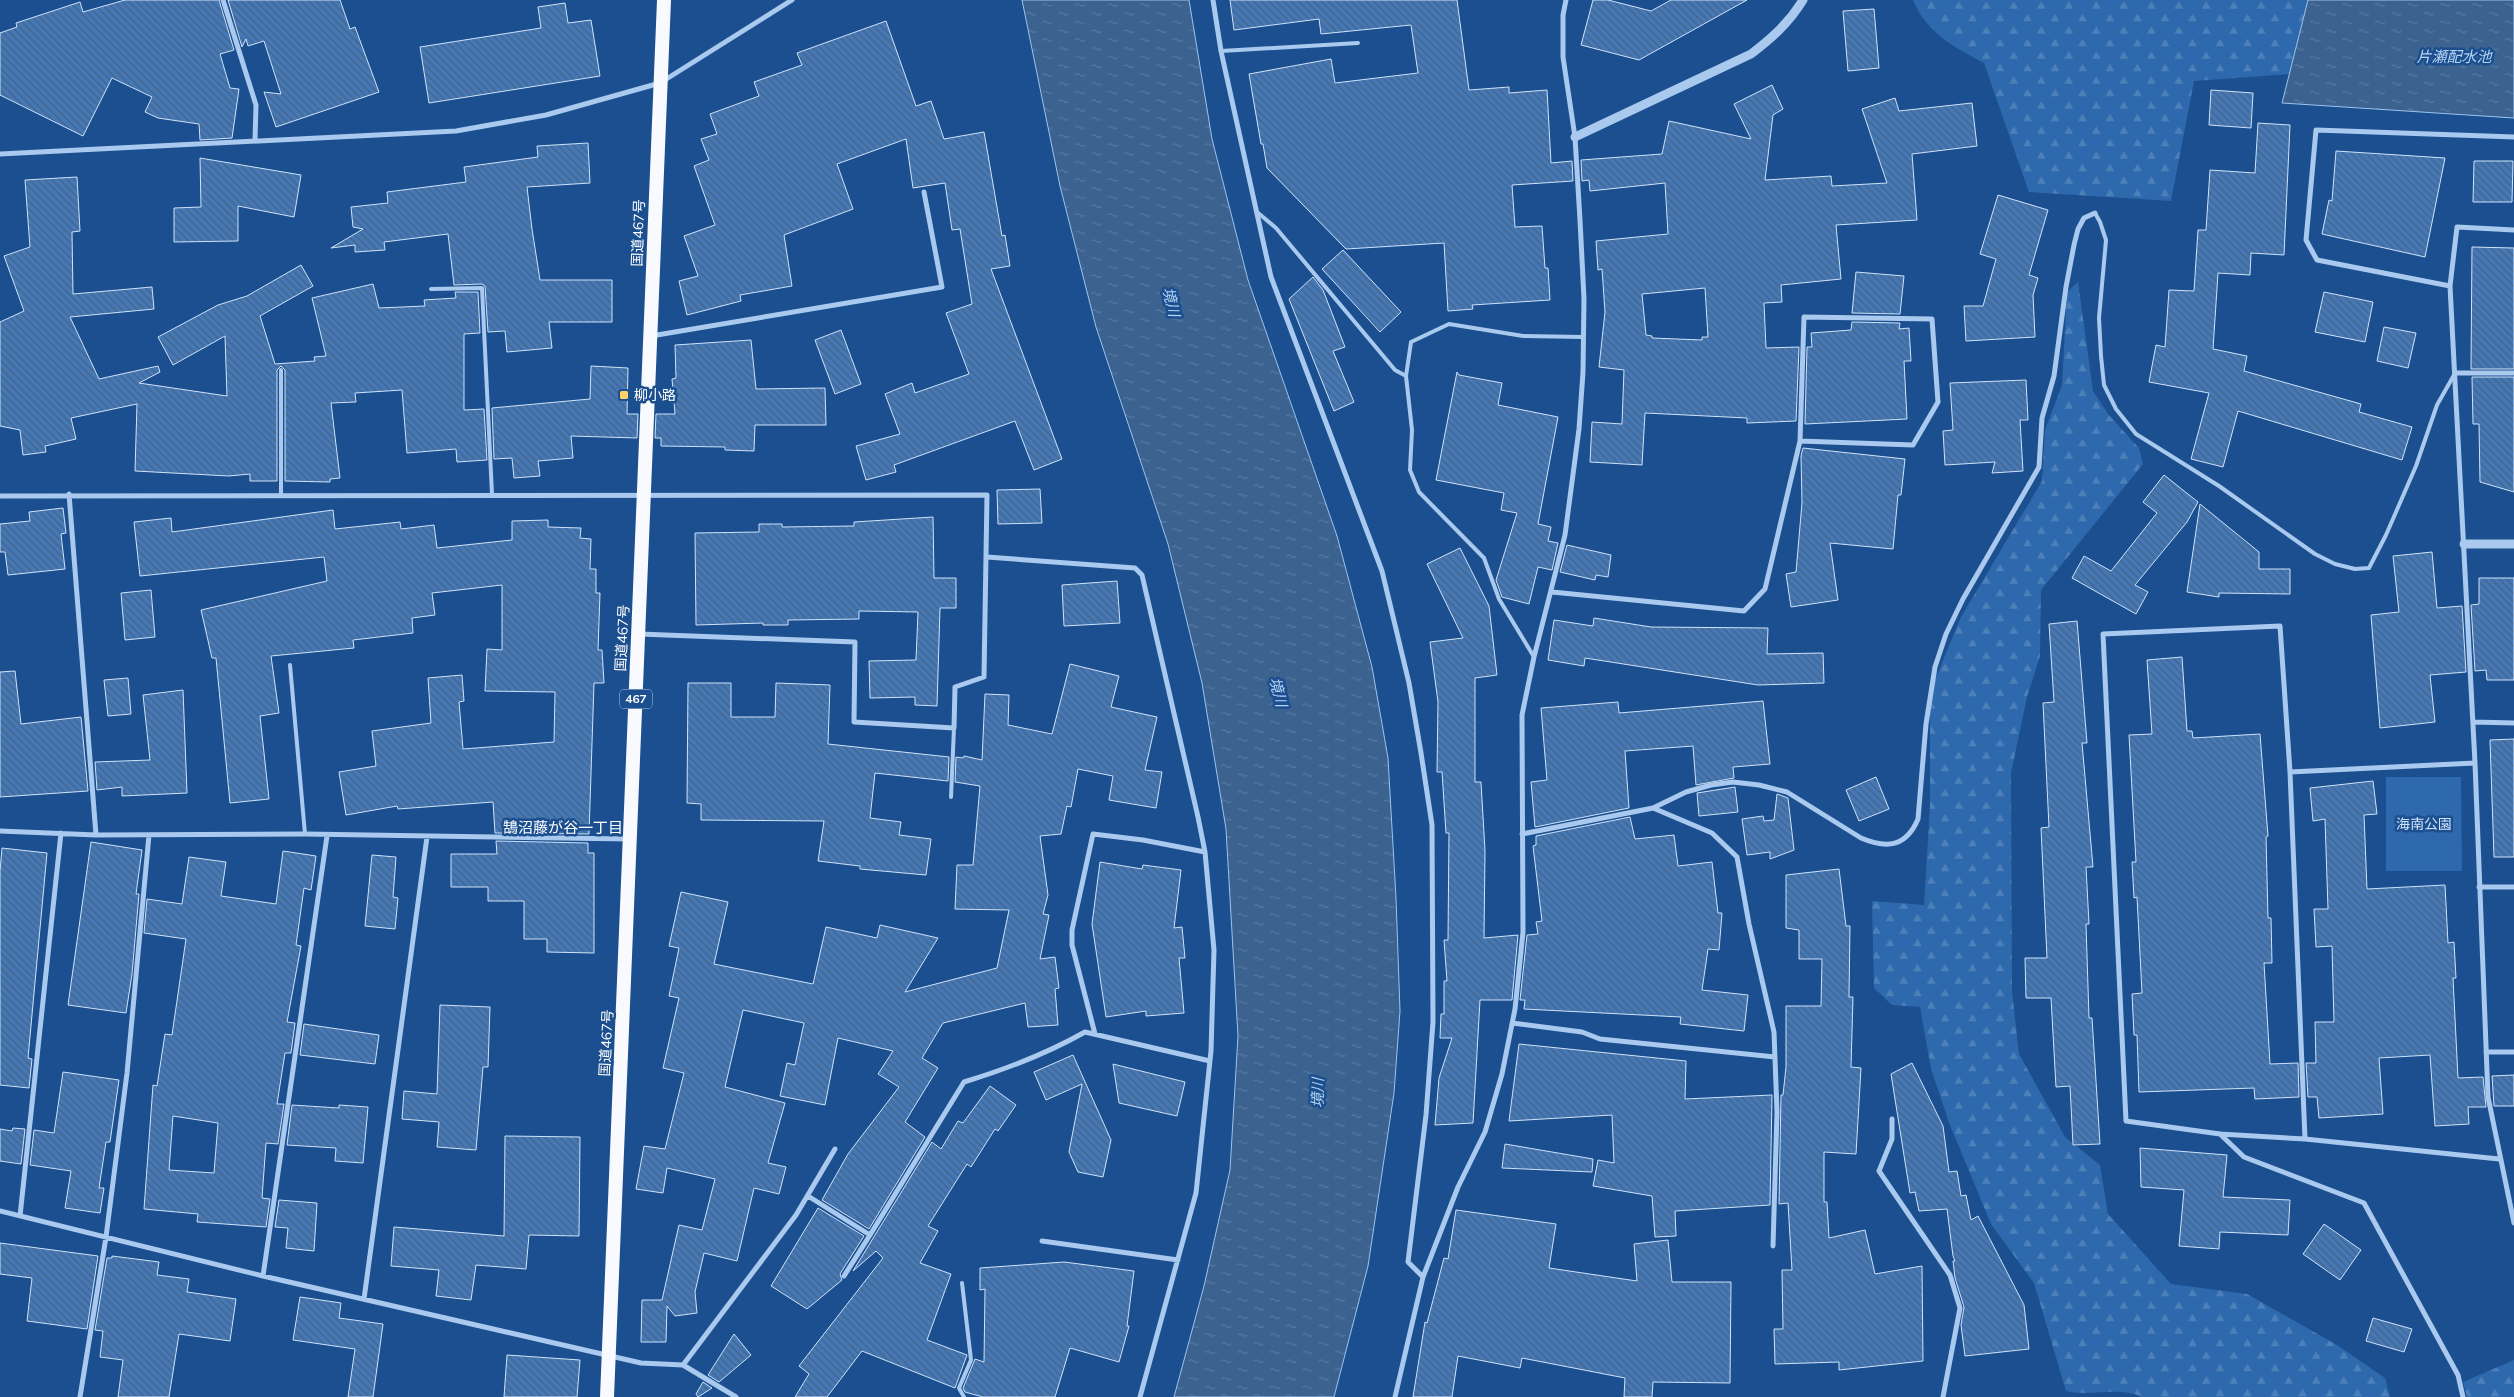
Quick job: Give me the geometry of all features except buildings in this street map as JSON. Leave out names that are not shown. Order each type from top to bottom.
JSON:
[{"type":"highway","name":"国道467号","points":[[607,1397],[664,0]]},
{"type":"street","points":[[224,0],[256,104],[255,140]]},
{"type":"street","points":[[0,154],[456,131],[498,125],[546,115],[660,83],[792,0]]},
{"type":"street","points":[[1213,0],[1221,51],[1270,277],[1382,571],[1409,683],[1422,753],[1432,825],[1433,1022],[1426,1115],[1408,1262],[1422,1277]]},
{"type":"street","points":[[1395,1397],[1422,1277],[1458,1187],[1485,1132],[1502,1074],[1512,1023],[1523,932],[1522,716],[1534,657],[1566,535],[1579,429],[1584,300],[1575,137],[1563,57],[1563,15],[1566,0]]},
{"type":"street","points":[[1575,137],[1751,54],[1782,28],[1793,16],[1802,0]]},
{"type":"street","points":[[2450,286],[2317,260],[2306,240],[2316,130],[2514,137]]},
{"type":"street","points":[[650,336],[942,287],[924,192]]},
{"type":"street","points":[[1522,834],[1653,808],[1686,792],[1711,784],[1733,782],[1759,785],[1787,792],[1873,843],[1885,845],[1905,839],[1912,831],[1918,819],[1926,724],[1935,667],[1946,634],[1963,599],[2039,467],[2042,418],[2054,376],[2066,287],[2074,246],[2078,229],[2084,218],[2094,213]]},
{"type":"street","points":[[2514,230],[2458,227],[2450,286],[2475,763],[2488,1097],[2499,1159],[2514,1223]]},
{"type":"street","points":[[1552,592],[1744,611],[1765,589],[1800,441],[1804,317],[1932,319],[1938,402],[1913,445],[1800,441]]},
{"type":"street","points":[[2455,373],[2514,373]]},
{"type":"street","points":[[69,494],[96,834]]},
{"type":"street","points":[[0,496],[69,494],[987,495],[984,677],[955,687],[954,728],[854,722],[855,642],[639,634]]},
{"type":"street","points":[[2464,544],[2514,544]]},
{"type":"street","points":[[987,557],[1135,568],[1142,575],[1205,852],[1214,950],[1210,1061],[1196,1193],[1140,1397]]},
{"type":"street","points":[[2305,1139],[2290,772],[2280,626],[2103,634],[2126,1121],[2220,1134],[2305,1139],[2499,1159]]},
{"type":"street","points":[[2473,722],[2514,723]]},
{"type":"street","points":[[2290,772],[2475,763]]},
{"type":"street","points":[[1653,808],[1712,833],[1737,857],[1749,924],[1770,1006],[1774,1032],[1777,1112],[1773,1246]]},
{"type":"street","points":[[0,831],[149,835],[305,834],[327,836],[630,839]]},
{"type":"street","points":[[20,1216],[61,833]]},
{"type":"street","points":[[1095,1034],[1072,945],[1072,930],[1093,834],[1143,840],[1205,852]]},
{"type":"street","points":[[80,1397],[106,1237],[127,1073],[149,835]]},
{"type":"street","points":[[263,1276],[327,836]]},
{"type":"street","points":[[364,1299],[427,837]]},
{"type":"street","points":[[2479,887],[2514,887]]},
{"type":"street","points":[[1512,1023],[1582,1032],[1600,1039],[1774,1057]]},
{"type":"street","points":[[844,1276],[964,1082],[1007,1069],[1058,1048],[1085,1032],[1210,1061]]},
{"type":"street","points":[[2486,1052],[2514,1052]]},
{"type":"street","points":[[1892,1119],[1892,1138],[1879,1171],[1950,1275],[1960,1308],[1943,1397]]},
{"type":"street","points":[[2220,1134],[2244,1157],[2364,1203],[2458,1375],[2463,1397]]},
{"type":"street","points":[[683,1365],[796,1215],[835,1149]]},
{"type":"street","points":[[808,1196],[870,1235]]},
{"type":"street","points":[[0,1211],[263,1276],[609,1354],[641,1363],[683,1365],[736,1397]]},
{"type":"street","points":[[1042,1241],[1178,1260]]},
{"type":"lane","points":[[1221,51],[1358,43]]},
{"type":"lane","points":[[1254,210],[1281,234],[1395,370],[1406,376]]},
{"type":"lane","points":[[2094,213],[2100,222],[2106,240],[2099,318],[2100,356],[2104,385],[2116,409],[2136,434],[2219,486],[2314,554],[2335,564],[2355,570],[2369,568],[2386,536],[2416,466],[2437,404],[2455,373]]},
{"type":"lane","points":[[431,289],[482,288],[492,494]]},
{"type":"lane","points":[[1534,657],[1499,599],[1484,558],[1419,492],[1410,470],[1412,430],[1406,376],[1411,342],[1448,324],[1522,336],[1583,337]]},
{"type":"lane","points":[[281,370],[281,494]]},
{"type":"lane","points":[[290,665],[305,834]]},
{"type":"lane","points":[[951,797],[954,728]]},
{"type":"lane","points":[[962,1283],[970,1360],[959,1388],[964,1397]]},
{"type":"green space","points":[[1913,0],[2322,0],[2305,73],[2194,81],[2171,201],[2029,192],[1984,63],[1942,38],[1926,21]]},
{"type":"green space","points":[[2078,282],[2093,391],[2108,414],[2139,448],[2143,464],[2041,590],[2040,656],[2027,697],[2011,773],[2012,991],[2019,1054],[2065,1137],[2100,1165],[2108,1214],[2171,1284],[2247,1294],[2337,1345],[2385,1378],[2390,1397],[2142,1397],[2123,1392],[2075,1393],[2066,1391],[2034,1283],[1991,1224],[1950,1125],[1931,1069],[1920,1007],[1892,1005],[1874,988],[1872,901],[1924,905],[1930,806],[1930,692],[1961,617],[2042,481],[2045,430],[2062,385],[2067,292]]},
{"type":"green space","name":"海南公園","points":[[2386,777],[2461,777],[2462,871],[2386,871]]},
{"type":"green space","points":[[2514,1360],[2514,1397],[2467,1397],[2463,1382]]},
{"type":"water","name":"境川","points":[[1022,0],[1189,0],[1212,139],[1248,280],[1337,536],[1372,667],[1388,758],[1400,1011],[1394,1093],[1368,1266],[1334,1397],[1174,1397],[1204,1286],[1230,1170],[1238,1036],[1226,829],[1202,683],[1168,544],[1096,327],[1060,186]]},
{"type":"water","name":"片瀬配水池","points":[[2308,0],[2514,0],[2514,118],[2282,103]]},
{"type":"place","name":"柳小路","points":[[624,395]]},
{"type":"district","name":"鵠沼藤が谷一丁目","points":[[563,828]]}]
